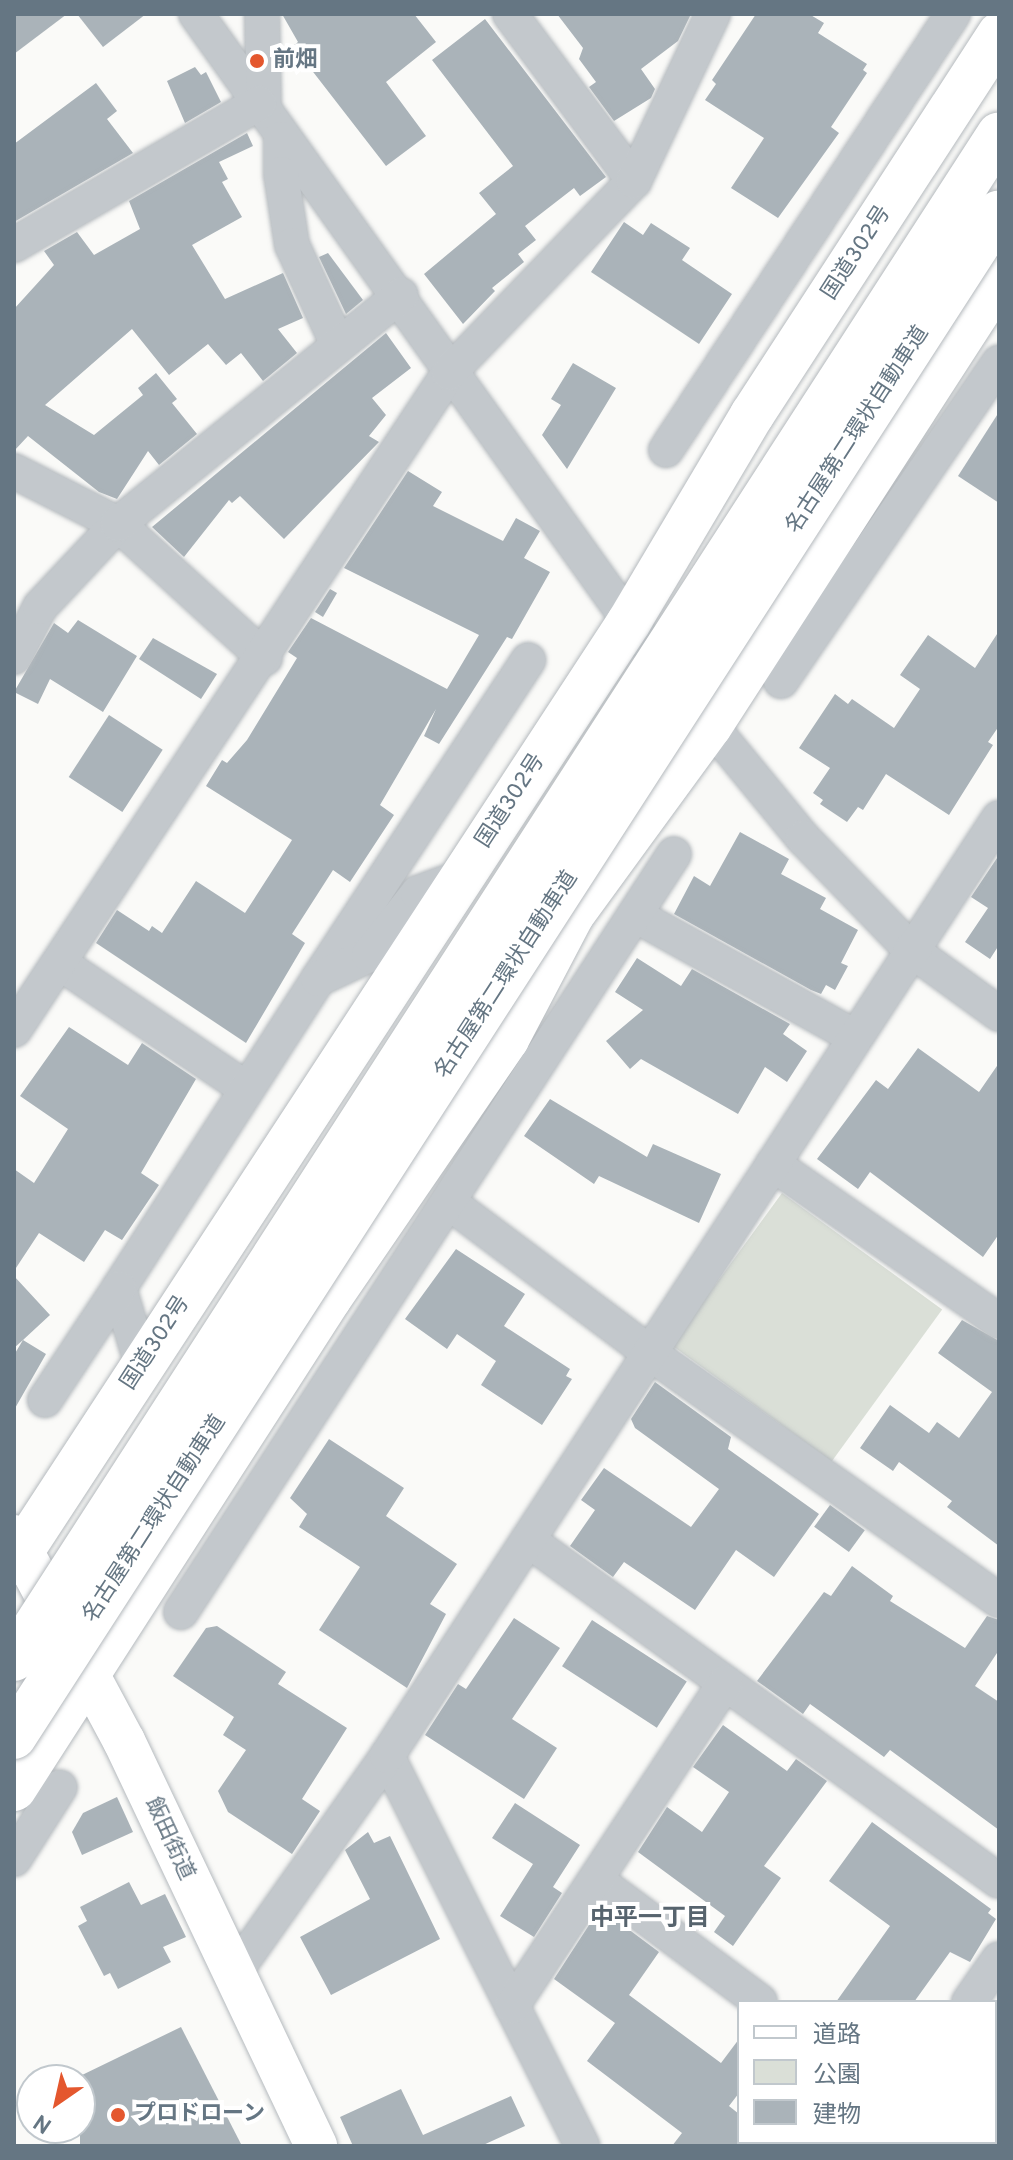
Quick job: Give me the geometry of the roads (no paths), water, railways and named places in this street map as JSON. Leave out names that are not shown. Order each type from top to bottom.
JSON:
[{"type":"highway","name":"国道302号","points":[[17,1550],[142,1365],[629,622],[752,415],[999,34]]},
{"type":"highway","name":"名古屋第二環状自動車道","points":[[14,1659],[999,134]]},
{"type":"highway","name":"名古屋第二環状自動車道","points":[[14,1737],[999,212]]},
{"type":"highway","points":[[14,1789],[85,1671],[329,1299],[507,1039],[572,915],[710,726],[999,279]]},
{"type":"main road","name":"飯田街道","points":[[17,1550],[124,1741],[232,1976],[316,2146]]},
{"type":"street","points":[[196,14],[268,118],[401,295],[449,373],[629,622],[710,726],[803,838],[911,950],[999,1014]]},
{"type":"street","points":[[262,14],[268,118],[292,245],[338,345]]},
{"type":"street","points":[[510,14],[634,181]]},
{"type":"street","points":[[14,1030],[265,658],[449,373],[634,181],[713,14]]},
{"type":"street","points":[[666,450],[953,14]]},
{"type":"street","points":[[14,245],[268,118]]},
{"type":"street","points":[[14,657],[27,602],[118,524],[401,295]]},
{"type":"street","points":[[735,343],[752,415]]},
{"type":"street","points":[[781,681],[994,371],[953,351]]},
{"type":"street","points":[[14,471],[118,524],[265,658]]},
{"type":"street","points":[[45,1400],[528,660]]},
{"type":"street","points":[[232,1976],[387,1756],[999,818]]},
{"type":"street","points":[[181,1612],[387,1300],[674,854]]},
{"type":"street","points":[[318,979],[369,955],[418,893],[461,877]]},
{"type":"street","points":[[513,1105],[511,1053],[560,976],[572,915]]},
{"type":"street","points":[[635,915],[855,1037]]},
{"type":"street","points":[[60,963],[247,1089]]},
{"type":"street","points":[[773,1164],[999,1321]]},
{"type":"street","points":[[450,1203],[651,1354],[999,1600]]},
{"type":"street","points":[[119,1288],[142,1365]]},
{"type":"street","points":[[329,1299],[387,1300]]},
{"type":"street","points":[[528,1540],[999,1881]]},
{"type":"street","points":[[512,2006],[725,1683]]},
{"type":"street","points":[[387,1756],[582,2146]]},
{"type":"street","points":[[16,1851],[60,1787]]},
{"type":"street","points":[[596,1880],[757,2000]]},
{"type":"street","points":[[970,2000],[999,1959]]},
{"type":"place","name":"前畑","points":[[257,61]]},
{"type":"place","name":"プロドローン","points":[[118,2115]]},
{"type":"district","name":"中平一丁目","points":[[650,1920]]}]
